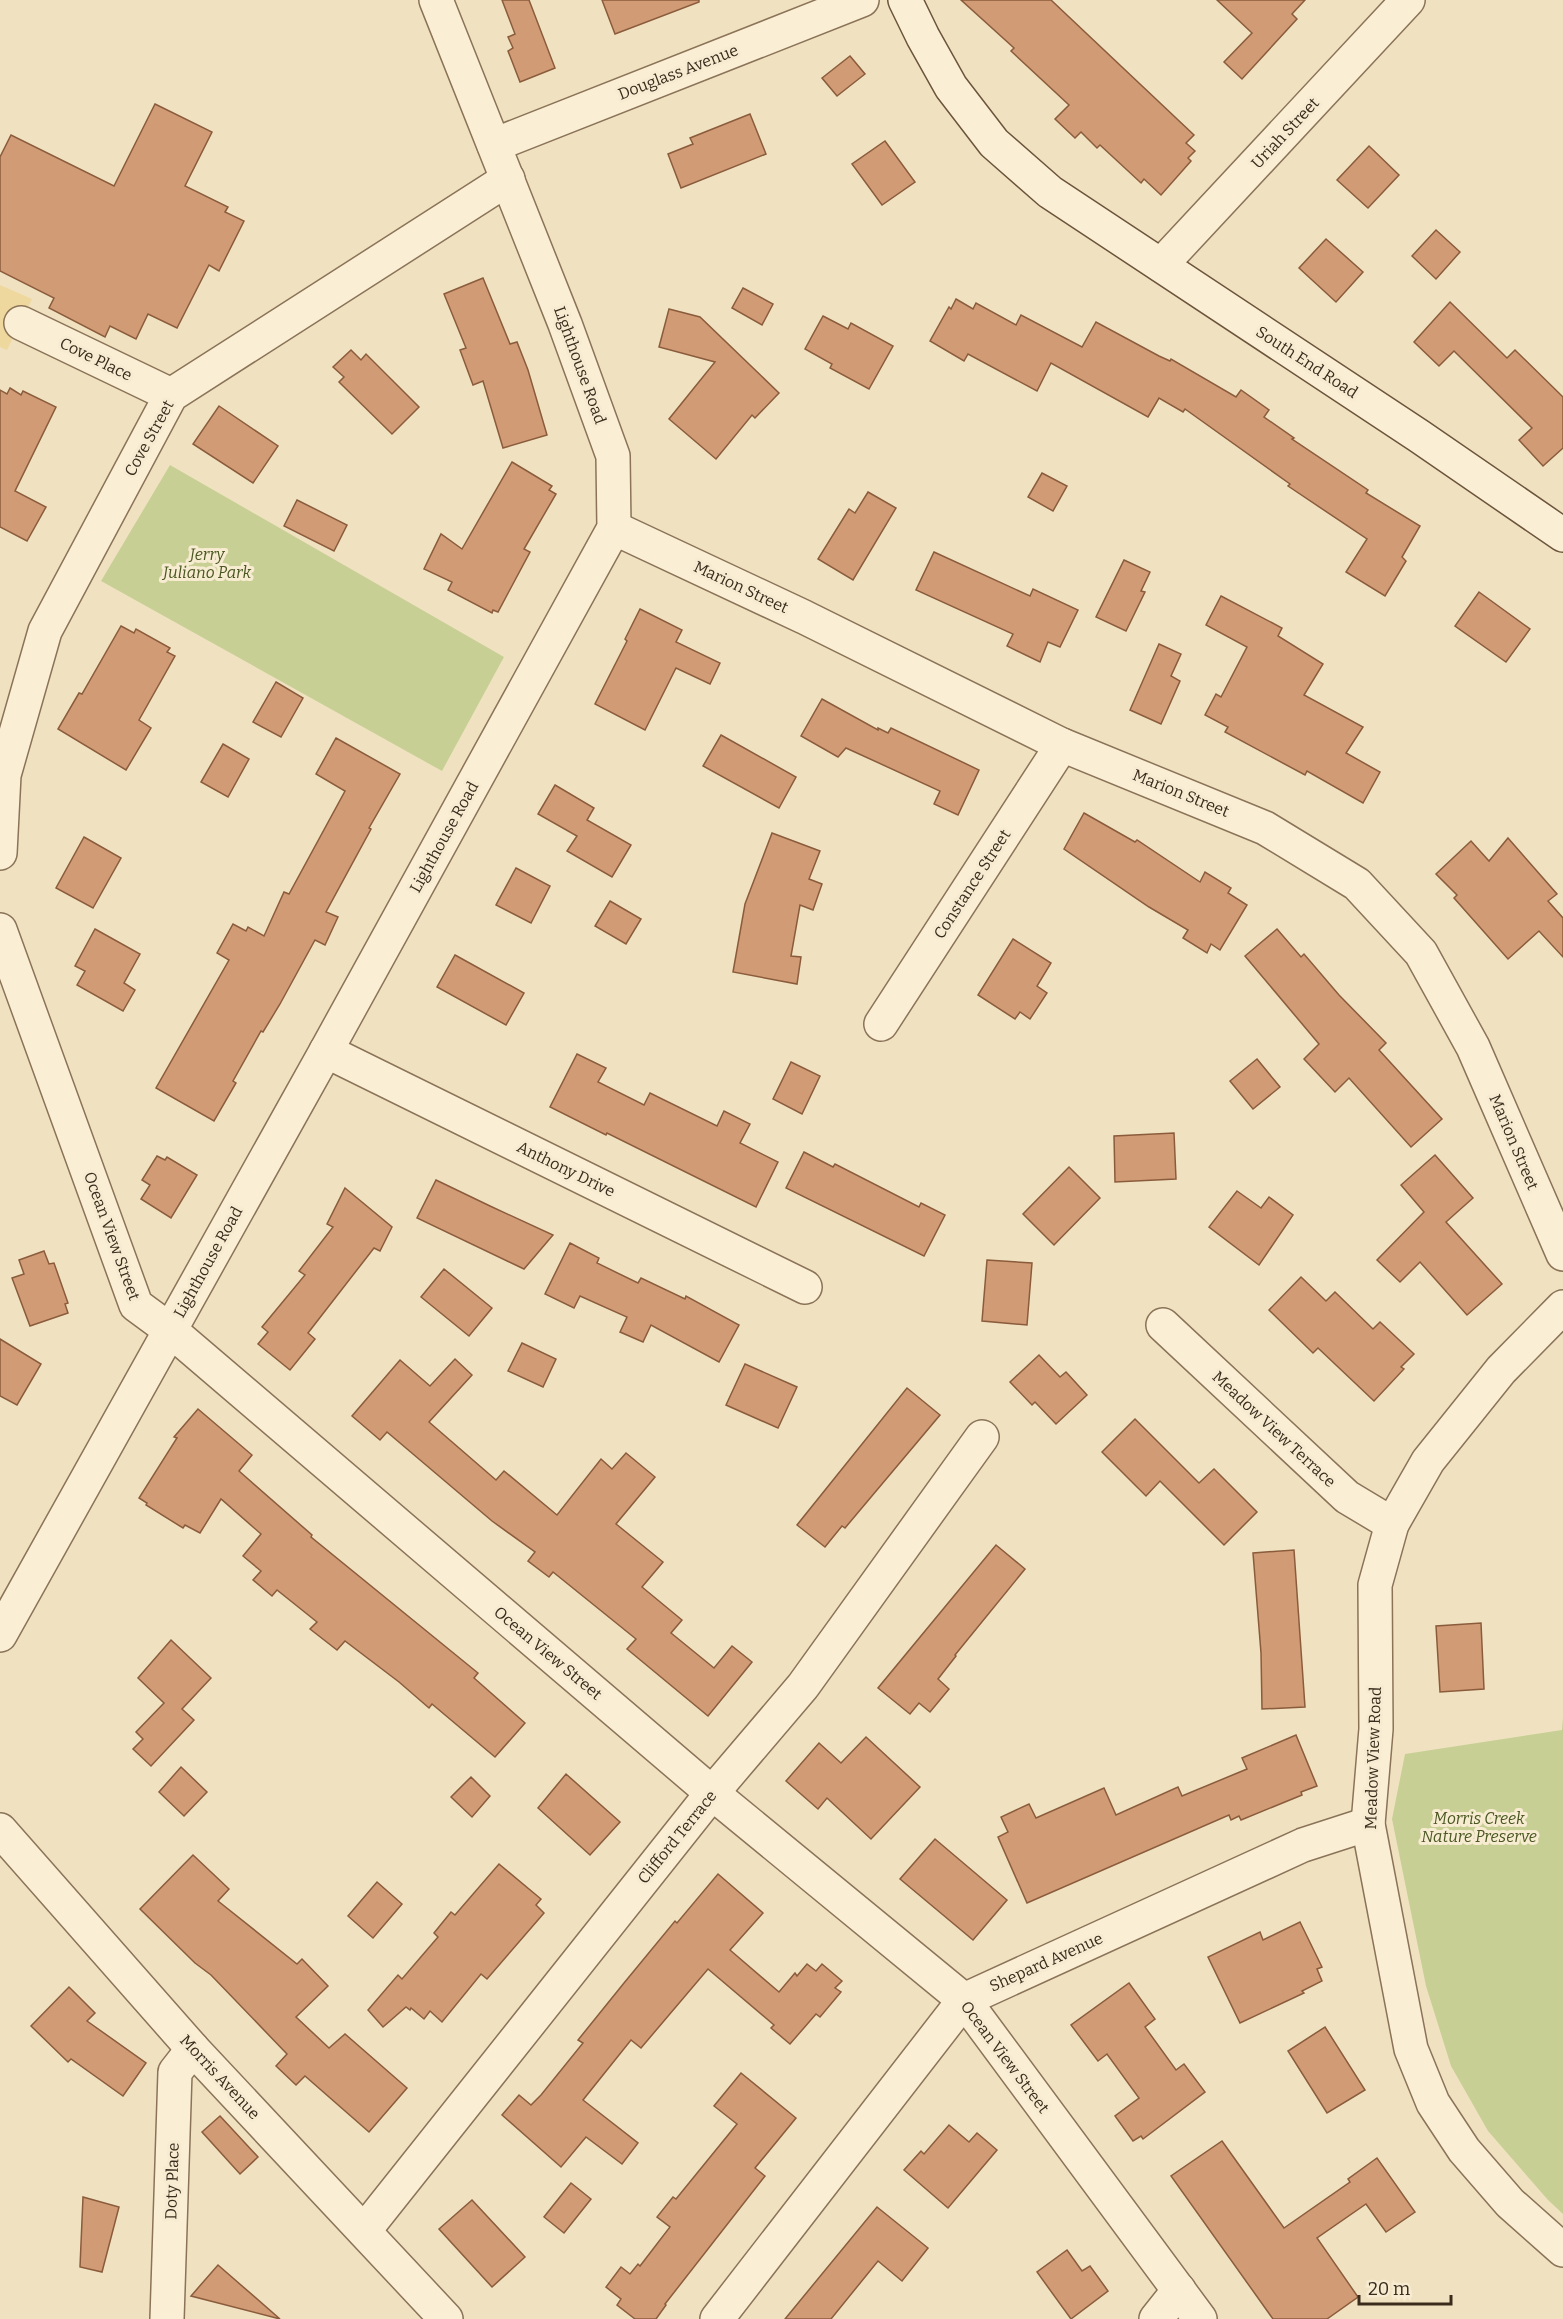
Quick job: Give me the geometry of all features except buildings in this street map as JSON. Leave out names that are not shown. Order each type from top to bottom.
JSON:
[{"type":"street","name":"Lighthouse Road","points":[[0,1635],[327,1051],[614,528],[613,456],[565,324],[436,0]]},
{"type":"street","name":"Douglass Avenue","points":[[494,145],[862,0]]},
{"type":"street","name":"South End Road","points":[[905,0],[951,87],[994,143],[1050,192],[1419,435],[1563,535]]},
{"type":"street","name":"Uriah Street","points":[[1161,265],[1408,0]]},
{"type":"street","name":"Cove Street","points":[[0,853],[4,775],[45,631],[171,395],[508,179]]},
{"type":"street","name":"Cove Place","points":[[21,323],[171,395]]},
{"type":"street","name":"Marion Street","points":[[614,528],[804,617],[1062,745],[1265,828],[1357,884],[1421,953],[1473,1047],[1563,1254]]},
{"type":"street","name":"Constance Street","points":[[881,1024],[1062,745]]},
{"type":"street","name":"Ocean View Street","points":[[0,930],[136,1305],[170,1330],[712,1793],[964,2000],[1200,2319]]},
{"type":"street","name":"Anthony Drive","points":[[327,1051],[806,1287]]},
{"type":"street","name":"Meadow View Road","points":[[1563,1307],[1501,1370],[1428,1461],[1392,1524],[1375,1585],[1376,1729],[1368,1824],[1411,2049],[1433,2103],[1464,2150],[1510,2203],[1563,2250]]},
{"type":"street","name":"Meadow View Terrace","points":[[1163,1324],[1347,1497],[1392,1524]]},
{"type":"street","name":"Clifford Terrace","points":[[364,2231],[712,1793],[803,1686],[982,1437]]},
{"type":"street","name":"Shepard Avenue","points":[[717,2319],[964,2000],[1303,1845],[1368,1824]]},
{"type":"street","name":"Morris Avenue","points":[[0,1830],[193,2049],[446,2319]]},
{"type":"street","name":"Doty Place","points":[[167,2319],[175,2072],[193,2049]]},
{"type":"street","points":[[1156,2319],[1179,2290]]},
{"type":"green space","name":"Jerry Juliano Park","points":[[170,465],[504,657],[442,771],[101,581]]},
{"type":"green space","name":"Morris Creek Nature Preserve","points":[[1563,1717],[1563,2214],[1488,2131],[1451,2066],[1426,1986],[1392,1819],[1405,1754],[1562,1730]]},
{"type":"sand","points":[[0,285],[32,299],[7,350],[0,347]]}]
